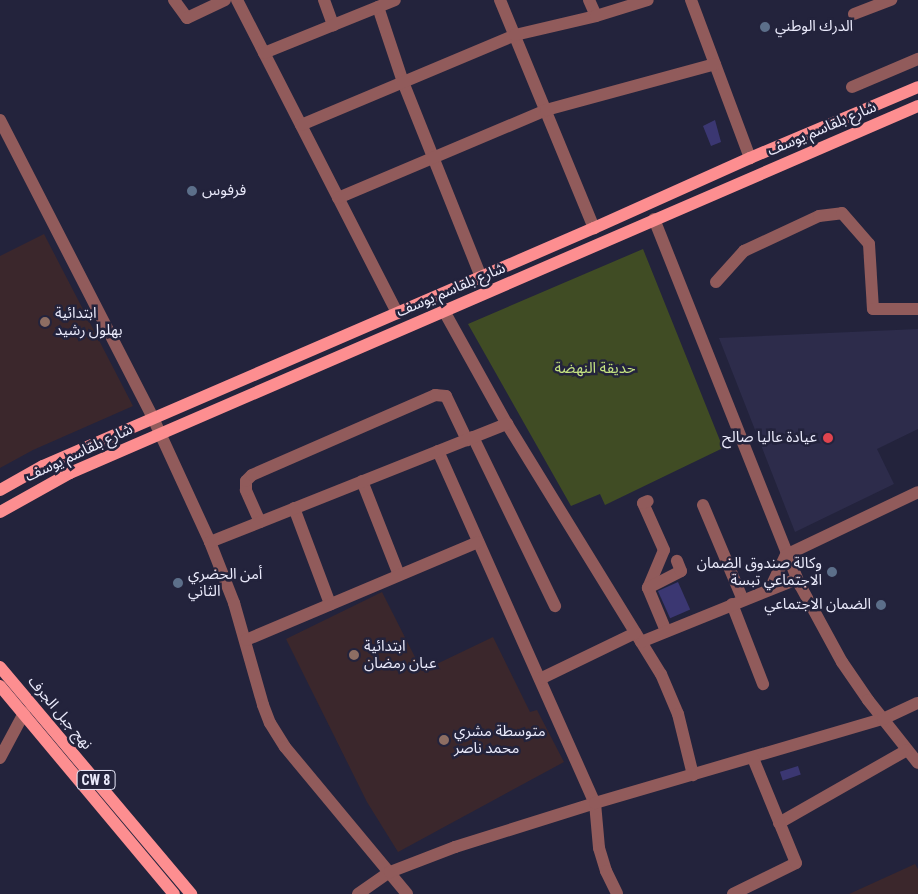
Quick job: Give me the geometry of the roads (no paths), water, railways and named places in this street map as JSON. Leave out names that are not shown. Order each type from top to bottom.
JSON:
[{"type":"main road","name":"شارع بلقاسم يوسف","points":[[0,490],[43,466],[594,228],[750,158],[918,87]]},
{"type":"main road","name":"شارع بلقاسم يوسف","points":[[0,512],[70,473],[160,433],[918,106]]},
{"type":"main road","name":"نهج جبل الجرف","points":[[0,667],[191,894]]},
{"type":"main road","name":"نهج جبل الجرف","points":[[0,686],[174,894]]},
{"type":"street","points":[[174,0],[187,18],[225,0]]},
{"type":"street","points":[[237,0],[397,313]]},
{"type":"street","points":[[324,0],[334,25]]},
{"type":"street","points":[[264,53],[395,0]]},
{"type":"street","points":[[500,0],[594,228]]},
{"type":"street","points":[[589,0],[596,16]]},
{"type":"street","points":[[301,125],[515,35],[596,16],[648,0]]},
{"type":"street","points":[[691,0],[750,158]]},
{"type":"street","points":[[854,14],[891,0]]},
{"type":"street","points":[[378,7],[403,82],[481,277]]},
{"type":"street","points":[[852,87],[918,59]]},
{"type":"street","points":[[338,198],[546,110],[715,64]]},
{"type":"street","points":[[0,120],[153,418],[210,542],[246,640],[263,705],[278,737],[407,894]]},
{"type":"street","points":[[716,282],[744,251],[819,216],[842,213],[869,244],[874,309],[918,309]]},
{"type":"street","points":[[654,219],[797,579],[842,662],[918,764]]},
{"type":"street","points":[[444,311],[507,424],[638,637],[670,693],[678,714],[693,775]]},
{"type":"street","points":[[260,522],[246,490],[246,481],[252,475],[435,395],[446,396],[470,438],[555,606]]},
{"type":"street","points":[[210,542],[507,424]]},
{"type":"street","points":[[438,451],[595,803],[599,848],[606,871],[617,894]]},
{"type":"street","points":[[362,481],[399,576]]},
{"type":"street","points":[[770,589],[786,555],[918,492]]},
{"type":"street","points":[[648,500],[644,503],[664,550],[648,588],[666,631]]},
{"type":"street","points":[[703,505],[738,602],[763,684]]},
{"type":"street","points":[[294,508],[330,604]]},
{"type":"street","points":[[246,640],[478,542]]},
{"type":"street","points":[[648,588],[681,571],[677,562]]},
{"type":"street","points":[[540,679],[638,637],[666,631],[797,579]]},
{"type":"street","points":[[358,894],[390,872],[455,847],[595,803],[883,719],[918,703]]},
{"type":"street","points":[[0,758],[3,745],[24,713]]},
{"type":"street","points":[[779,823],[907,750]]},
{"type":"street","points":[[733,894],[796,864],[753,758]]},
{"type":"place","name":"الدرك الوطني","points":[[765,27]]},
{"type":"place","name":"فرفوس","points":[[192,191]]},
{"type":"place","name":"ابتدائية بهلول رشيد","points":[[45,322]]},
{"type":"place","name":"عيادة عاليا صالح","points":[[828,438]]},
{"type":"place","name":"وكالة صندوق الضمان الاجتماعي تبسة","points":[[832,572]]},
{"type":"place","name":"أمن الحضري الثاني","points":[[178,583]]},
{"type":"place","name":"الضمان الاجتماعي","points":[[881,605]]},
{"type":"place","name":"ابتدائية عبان رمضان","points":[[354,655]]},
{"type":"place","name":"متوسطة مشري محمد ناصر","points":[[444,740]]},
{"type":"park label","name":"حديقة النهضة","points":[[595,369]]}]
